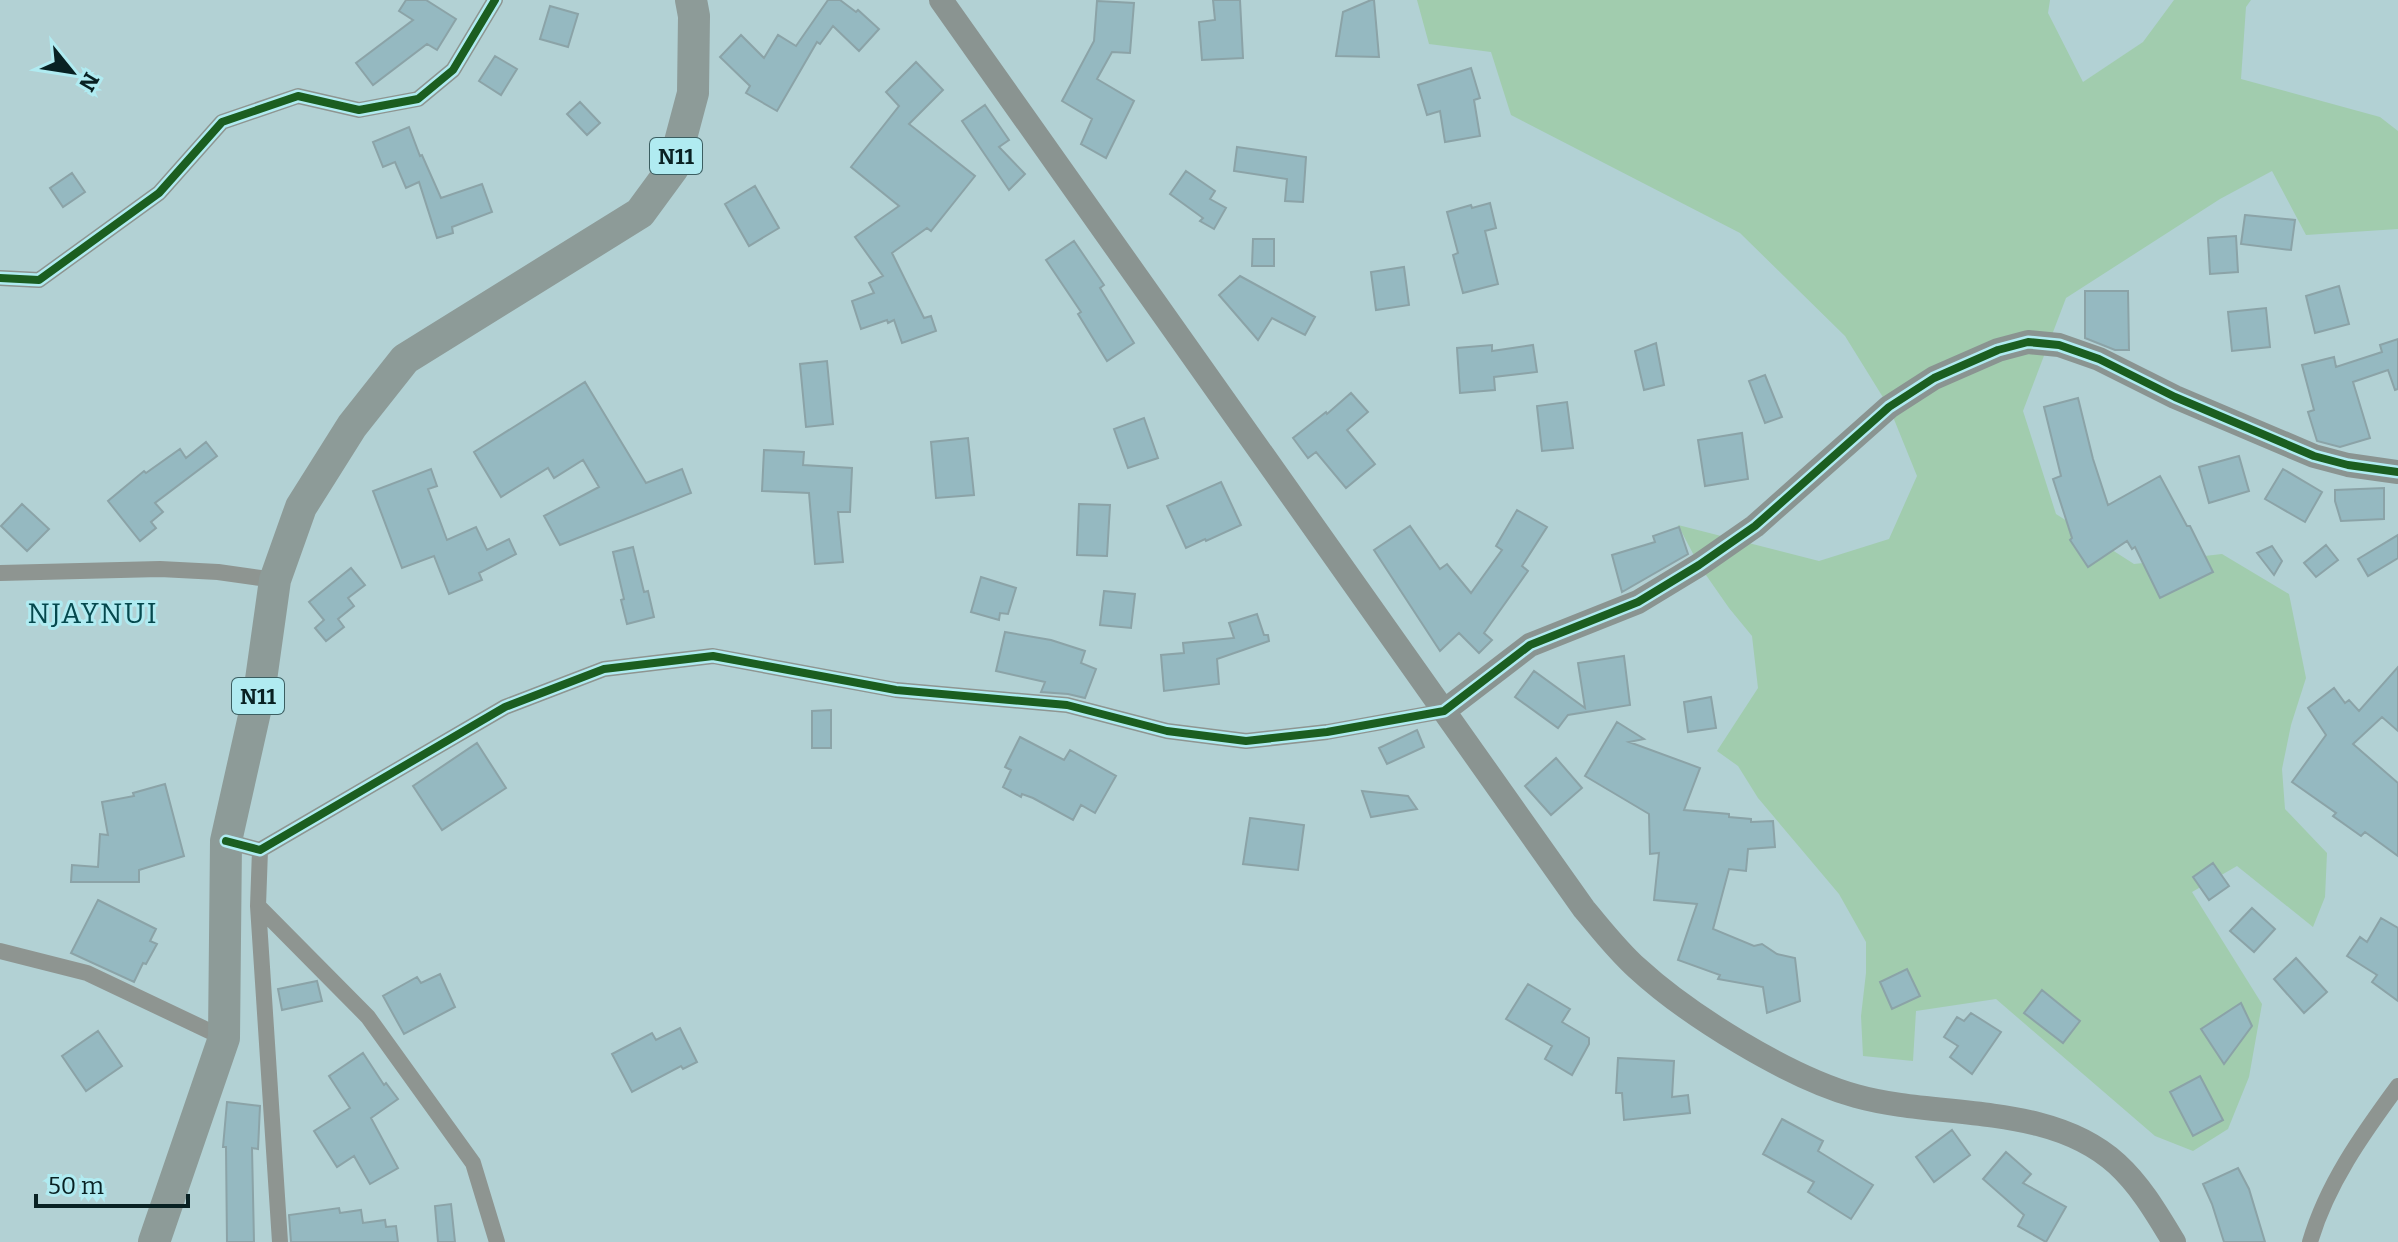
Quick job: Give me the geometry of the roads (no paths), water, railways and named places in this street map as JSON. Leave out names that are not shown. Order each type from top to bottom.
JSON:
[{"type":"highway","name":"N11","points":[[154,1242],[224,1038],[226,841],[259,694],[275,580],[301,507],[352,426],[405,359],[640,213],[673,168],[693,93],[694,16],[691,0]]},
{"type":"main road","points":[[941,0],[1592,919],[1638,969],[1730,1036],[1800,1075],[1856,1096],[2022,1120],[2063,1132],[2091,1145],[2116,1163],[2145,1195],[2174,1242]]},
{"type":"main road","points":[[1444,711],[1530,645],[1638,602],[1699,565],[1755,526],[1889,407],[1934,378],[1987,354],[2028,342],[2059,345],[2099,359],[2175,397],[2314,456],[2348,465],[2398,472]]},
{"type":"street","points":[[0,278],[39,280],[159,193],[222,122],[298,96],[359,110],[418,99],[453,70],[495,0]]},
{"type":"street","points":[[0,573],[160,569],[218,572],[275,580]]},
{"type":"street","points":[[226,841],[260,850],[505,707],[604,669],[713,656],[896,690],[1067,705],[1167,731],[1246,741],[1327,732],[1444,711]]},
{"type":"street","points":[[260,850],[258,906],[280,1242]]},
{"type":"street","points":[[258,906],[368,1017],[473,1163],[497,1242]]},
{"type":"street","points":[[0,951],[87,973],[224,1038]]},
{"type":"street","points":[[2310,1242],[2319,1212],[2357,1141],[2398,1086]]},
{"type":"district","name":"NJAYNUI","points":[[93,613]]}]
